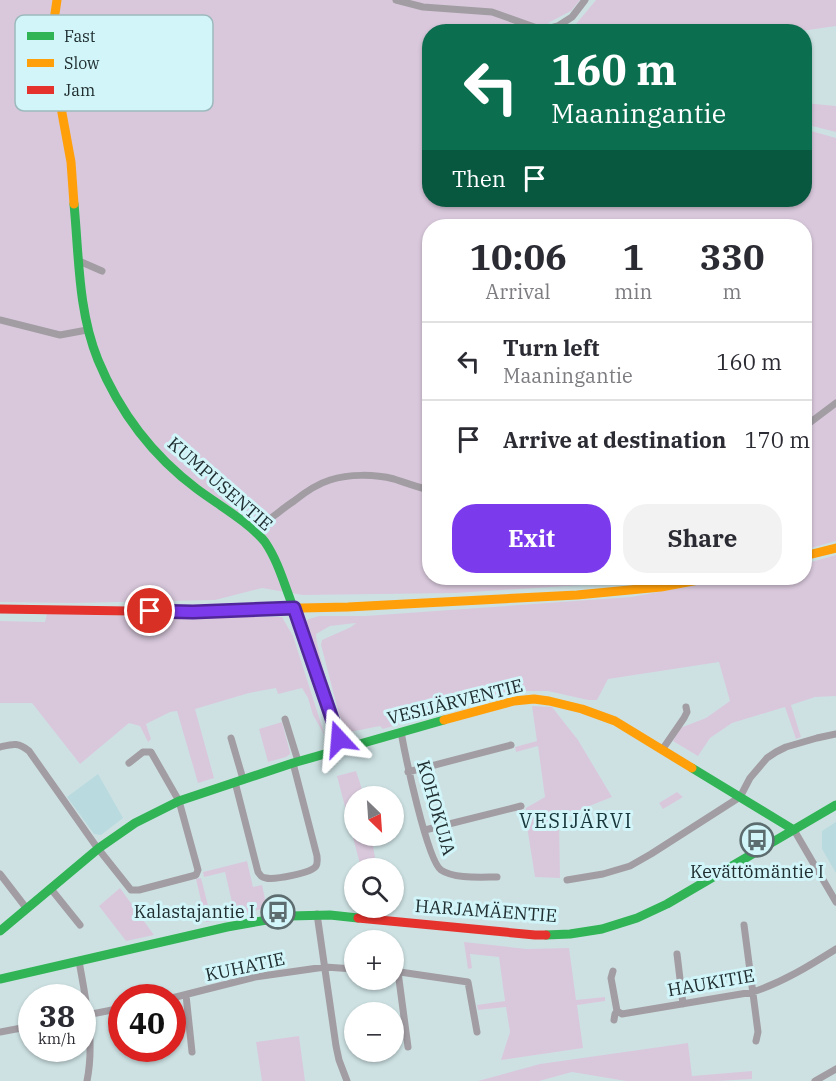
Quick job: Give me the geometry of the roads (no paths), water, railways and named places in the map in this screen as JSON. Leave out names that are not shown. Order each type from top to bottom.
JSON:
[{"type":"street","name":"KUMPUSENTIE","points":[[55,15],[57,0]]},
{"type":"street","points":[[396,0],[423,7],[492,12],[526,24]]},
{"type":"street","points":[[561,24],[572,17],[585,0]]},
{"type":"street","name":"KUMPUSENTIE","points":[[62,111],[71,162],[83,310],[87,330],[101,368],[130,419],[176,472],[192,486],[237,516],[263,540],[278,565],[342,748]]},
{"type":"street","points":[[79,261],[102,271]]},
{"type":"street","points":[[0,321],[60,335],[87,330]]},
{"type":"street","points":[[812,421],[836,403]]},
{"type":"street","points":[[252,530],[264,525],[301,496],[328,480],[368,475],[394,479],[422,488]]},
{"type":"street","points":[[812,554],[836,548]]},
{"type":"street","points":[[0,609],[193,612],[348,607],[577,595],[672,585]]},
{"type":"street","name":"VESIJÄRVENTIE","points":[[0,931],[99,848],[135,823],[179,801],[342,748],[514,701],[534,699],[549,701],[582,709],[615,722],[794,830]]},
{"type":"street","points":[[662,750],[684,718],[687,712],[686,707]]},
{"type":"street","points":[[231,738],[258,872],[262,877],[274,878],[308,872],[315,868],[317,856],[285,719]]},
{"type":"street","name":"KOHOKUJA","points":[[401,732],[408,772],[435,863],[447,874],[497,877]]},
{"type":"street","points":[[567,880],[603,874],[630,866],[740,797],[750,778],[767,758],[786,747],[836,734]]},
{"type":"street","points":[[0,747],[16,744],[22,745],[29,751],[96,846],[131,890],[196,875],[198,870],[179,801],[151,752],[143,752],[129,763]]},
{"type":"street","points":[[408,772],[511,745]]},
{"type":"street","name":"HARJAMÄENTIE","points":[[0,979],[250,922],[290,916],[317,914],[535,935],[570,934],[602,929],[637,918],[667,904],[836,805]]},
{"type":"street","points":[[425,830],[521,806]]},
{"type":"street","points":[[794,830],[836,902]]},
{"type":"street","points":[[0,874],[27,909]]},
{"type":"street","points":[[51,889],[80,925]]},
{"type":"street","points":[[317,914],[336,1046],[347,1081]]},
{"type":"street","points":[[744,925],[758,1032],[756,1041]]},
{"type":"street","name":"HAUKITIE","points":[[617,1011],[622,1014],[753,992],[770,987],[836,949]]},
{"type":"street","points":[[677,954],[683,1004]]},
{"type":"street","points":[[79,961],[82,984]]},
{"type":"street","name":"KUHATIE","points":[[186,995],[255,977],[324,967],[344,968]]},
{"type":"street","points":[[613,971],[611,978],[617,1011],[614,1020]]},
{"type":"street","points":[[404,973],[468,982],[477,1032]]},
{"type":"street","points":[[398,990],[408,1047]]},
{"type":"street","points":[[186,995],[192,1052]]},
{"type":"street","points":[[0,1032],[18,1029]]},
{"type":"street","points":[[87,1081],[89,1062]]},
{"type":"street","points":[[815,1081],[836,1070]]},
{"type":"place","name":"Kevättömäntie I","points":[[757,840]]},
{"type":"place","name":"Kalastajantie I","points":[[278,912]]},
{"type":"district","name":"VESIJÄRVI","points":[[576,821]]}]
